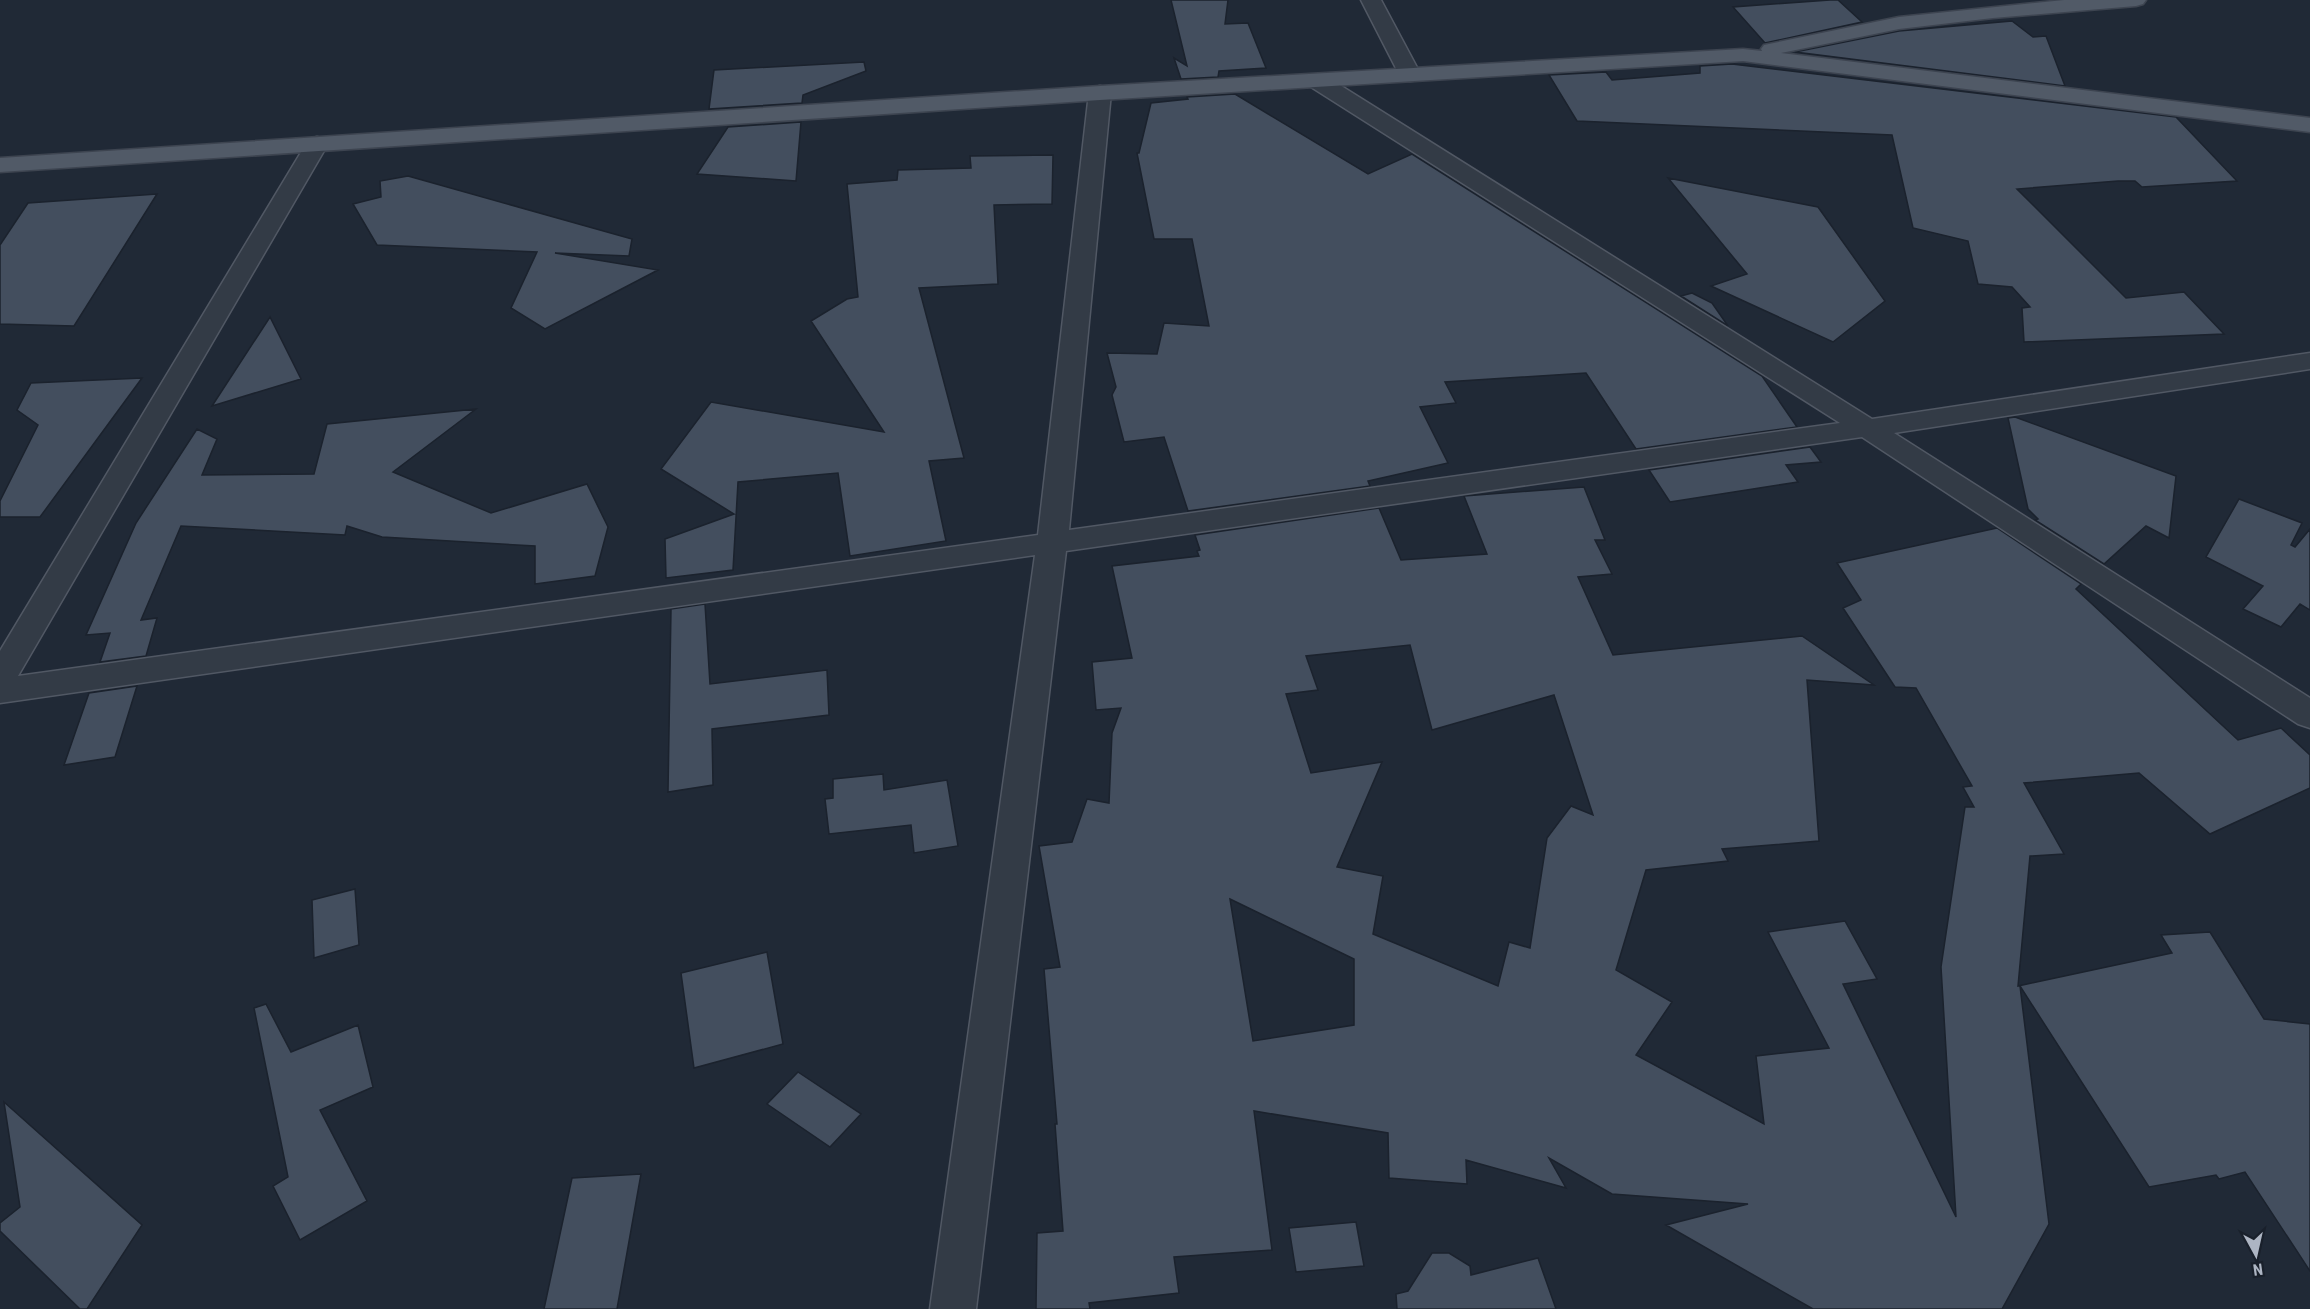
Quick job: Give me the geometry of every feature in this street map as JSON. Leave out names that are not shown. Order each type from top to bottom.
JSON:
[{"type":"main road","points":[[0,165],[1100,93],[1319,82],[1743,55],[1899,22],[2136,0]]},
{"type":"main road","points":[[1743,55],[2310,124]]},
{"type":"street","points":[[1371,0],[1410,75]]},
{"type":"street","points":[[1319,82],[1867,428],[2310,715]]},
{"type":"street","points":[[953,1309],[1052,543],[1100,93]]},
{"type":"street","points":[[0,679],[317,144]]},
{"type":"street","points":[[0,691],[1867,428],[2310,361]]},
{"type":"building","points":[[1171,0],[1228,0],[1225,24],[1248,23],[1266,68],[1219,71],[1218,77],[1181,79],[1174,58],[1187,66]]},
{"type":"building","points":[[1838,0],[1862,22],[1765,43],[1733,7]]},
{"type":"building","points":[[2012,21],[2033,37],[2046,36],[2065,86],[1795,52],[1899,31]]},
{"type":"building","points":[[864,62],[866,71],[803,95],[802,103],[709,109],[714,70]]},
{"type":"building","points":[[1732,64],[2176,117],[2237,181],[2142,187],[2135,181],[2118,181],[2017,189],[2126,298],[2184,292],[2224,334],[2024,342],[2022,308],[2030,307],[2012,287],[1978,284],[1968,241],[1913,228],[1892,135],[1577,121],[1549,75],[1606,72],[1612,80],[1700,73],[1700,66]]},
{"type":"building","points":[[1235,94],[1368,174],[1412,154],[1762,376],[1797,427],[1636,449],[1586,373],[1445,382],[1456,403],[1420,407],[1448,463],[1368,481],[1370,486],[1188,511],[1164,437],[1124,442],[1112,395],[1116,387],[1107,353],[1157,354],[1164,323],[1209,326],[1192,239],[1154,239],[1137,153],[1139,153],[1151,103],[1188,99],[1187,97]]},
{"type":"building","points":[[801,122],[796,181],[697,174],[728,127]]},
{"type":"building","points":[[1053,155],[1052,204],[994,205],[998,284],[919,288],[964,458],[929,461],[946,541],[850,556],[838,473],[738,482],[733,570],[666,578],[665,539],[734,514],[661,469],[711,402],[884,432],[811,321],[847,299],[858,297],[847,184],[897,180],[898,170],[971,168],[970,156]]},
{"type":"building","points":[[408,176],[632,239],[629,256],[555,253],[658,270],[545,329],[511,308],[537,252],[377,245],[353,204],[381,197],[380,181]]},
{"type":"building","points":[[1668,178],[1818,207],[1885,301],[1833,342],[1711,286],[1747,274]]},
{"type":"building","points":[[157,194],[74,326],[0,324],[0,245],[28,203]]},
{"type":"building","points":[[1692,293],[1712,303],[1728,326],[1681,296]]},
{"type":"building","points":[[270,317],[301,379],[212,406]]},
{"type":"building","points":[[142,378],[40,517],[0,517],[0,501],[38,425],[17,410],[31,383]]},
{"type":"building","points":[[476,409],[393,472],[491,513],[587,484],[608,527],[595,576],[535,584],[535,546],[382,537],[347,526],[345,535],[181,526],[141,620],[157,618],[146,656],[100,662],[110,633],[86,635],[136,523],[197,429],[217,439],[202,475],[314,474],[327,424]]},
{"type":"building","points":[[2015,417],[2176,476],[2169,538],[2146,526],[2104,564],[2035,520],[2038,519],[2028,509],[2008,418]]},
{"type":"building","points":[[1810,447],[1821,462],[1786,465],[1798,482],[1670,502],[1649,470]]},
{"type":"building","points":[[1584,487],[1605,540],[1595,540],[1612,574],[1578,577],[1613,655],[1802,636],[1874,685],[1807,680],[1819,841],[1722,849],[1728,861],[1646,870],[1616,970],[1672,1002],[1636,1055],[1764,1124],[1756,1056],[1829,1048],[1768,932],[1845,921],[1877,979],[1843,984],[1956,1217],[1941,967],[1965,807],[1974,807],[1963,787],[1972,786],[1916,688],[1895,687],[1843,608],[1861,600],[1837,563],[1997,528],[2081,584],[2076,589],[2238,740],[2281,728],[2310,755],[2310,788],[2210,834],[2139,773],[2024,783],[2064,854],[2030,856],[2018,986],[2172,953],[2161,935],[2210,932],[2264,1019],[2310,1024],[2310,1271],[2245,1172],[2219,1179],[2216,1175],[2149,1187],[2020,986],[2049,1224],[2002,1309],[1813,1309],[1666,1225],[1748,1204],[1612,1194],[1549,1158],[1566,1188],[1466,1160],[1467,1184],[1389,1178],[1388,1133],[1254,1111],[1272,1250],[1174,1257],[1179,1293],[1089,1303],[1090,1309],[1036,1309],[1037,1233],[1063,1231],[1044,969],[1060,967],[1039,846],[1072,842],[1087,799],[1109,803],[1112,733],[1121,708],[1096,710],[1092,662],[1132,658],[1112,566],[1199,556],[1197,551],[1200,550],[1195,535],[1379,508],[1401,560],[1487,554],[1464,496]],"holes":[[[1410,645],[1432,730],[1554,695],[1593,815],[1571,806],[1547,838],[1530,948],[1509,942],[1498,986],[1373,934],[1383,876],[1337,867],[1382,762],[1311,773],[1286,694],[1318,690],[1306,656]],[[1230,899],[1354,959],[1354,1025],[1253,1041]]]},
{"type":"building","points":[[2239,499],[2302,523],[2291,545],[2295,547],[2310,529],[2310,610],[2300,604],[2281,627],[2243,609],[2263,586],[2206,557]]},
{"type":"building","points":[[705,604],[710,684],[827,670],[829,715],[712,729],[713,785],[668,792],[671,609]]},
{"type":"building","points":[[137,686],[115,757],[64,765],[89,693]]},
{"type":"building","points":[[883,774],[884,790],[947,780],[958,846],[914,853],[911,825],[829,834],[825,799],[833,798],[833,779]]},
{"type":"building","points":[[355,889],[359,945],[314,958],[312,900]]},
{"type":"building","points":[[767,952],[783,1044],[694,1068],[681,973]]},
{"type":"building","points":[[266,1004],[291,1052],[358,1025],[373,1087],[320,1110],[367,1201],[300,1240],[273,1186],[288,1177],[254,1008]]},
{"type":"building","points":[[798,1072],[861,1114],[830,1147],[767,1104]]},
{"type":"building","points":[[4,1102],[142,1225],[87,1309],[80,1309],[0,1231],[0,1223],[20,1207]]},
{"type":"building","points":[[641,1174],[617,1309],[544,1309],[572,1178]]},
{"type":"building","points":[[1356,1222],[1364,1266],[1296,1272],[1289,1228]]},
{"type":"building","points":[[1432,1253],[1449,1253],[1470,1266],[1471,1275],[1538,1258],[1556,1309],[1397,1309],[1396,1294],[1408,1291]]}]
